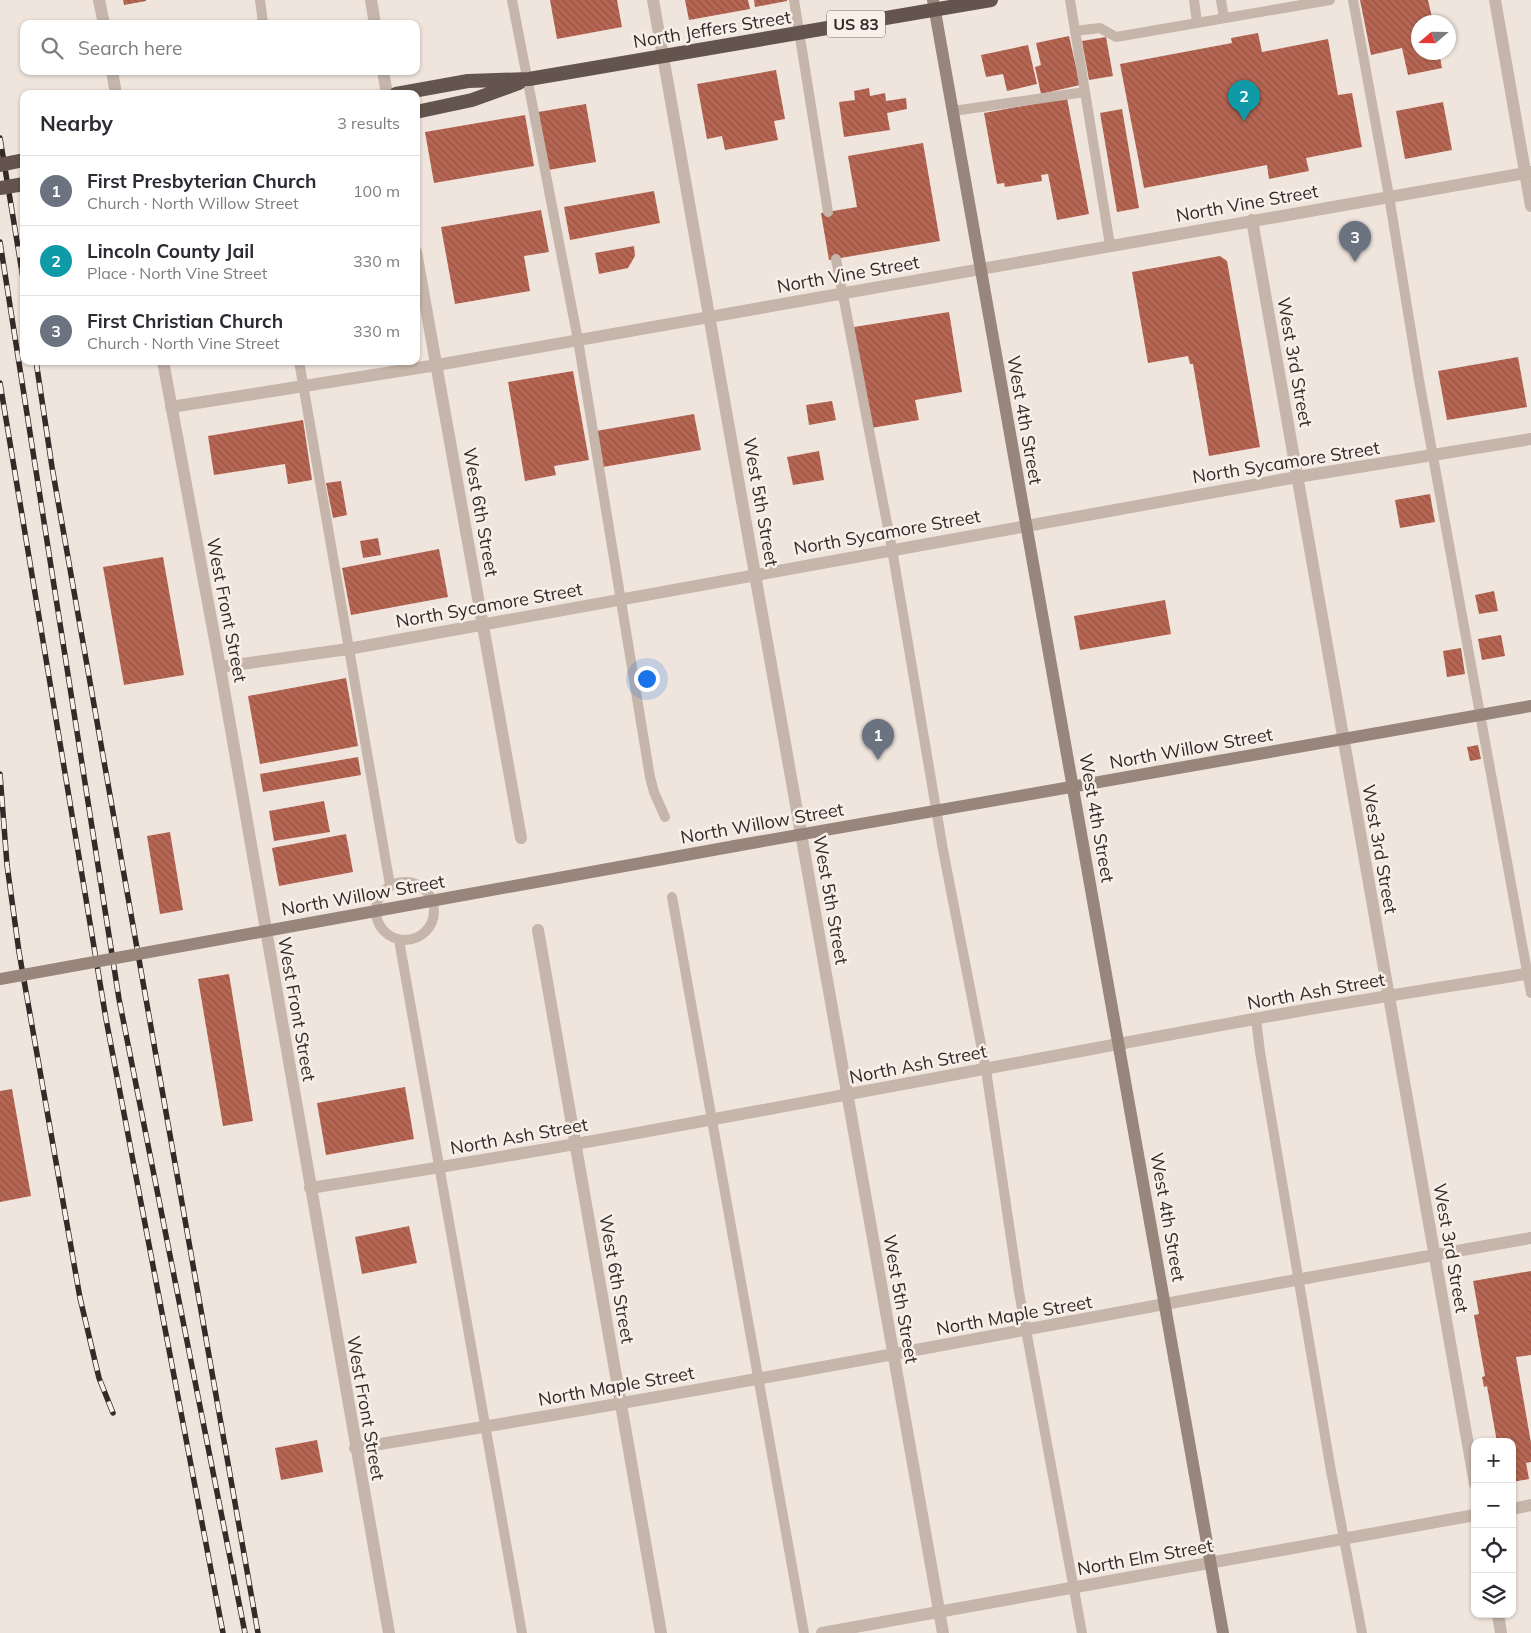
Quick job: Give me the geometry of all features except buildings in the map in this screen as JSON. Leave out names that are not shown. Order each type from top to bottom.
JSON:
[{"type":"highway","name":"North Jeffers Street","points":[[418,90],[468,81],[529,79],[800,34],[934,5],[991,0]]},
{"type":"highway","name":"North Jeffers Street","points":[[420,111],[472,100],[529,79]]},
{"type":"highway","points":[[0,165],[20,161]]},
{"type":"highway","points":[[0,188],[20,185]]},
{"type":"main road","name":"West 4th Street","points":[[934,5],[1120,1044],[1223,1633]]},
{"type":"main road","name":"North Willow Street","points":[[0,979],[802,834],[1531,706]]},
{"type":"street","points":[[99,0],[103,20]]},
{"type":"street","points":[[371,0],[374,20]]},
{"type":"street","name":"West 5th Street","points":[[653,0],[943,1633]]},
{"type":"street","points":[[1494,0],[1528,172],[1531,206]]},
{"type":"street","points":[[113,75],[115,90]]},
{"type":"street","points":[[384,75],[386,90]]},
{"type":"street","name":"North Vine Street","points":[[172,407],[437,365],[1528,172]]},
{"type":"street","name":"West 3rd Street","points":[[1252,220],[1475,1483]]},
{"type":"street","name":"West 6th Street","points":[[420,274],[521,838]]},
{"type":"street","name":"West Front Street","points":[[165,365],[220,667],[355,1448],[389,1633]]},
{"type":"street","name":"North Sycamore Street","points":[[220,667],[348,649],[1297,477],[1531,439]]},
{"type":"street","name":"North Willow Street","points":[[267,935],[375,916]]},
{"type":"street","name":"West 6th Street","points":[[538,930],[662,1633]]},
{"type":"street","name":"North Ash Street","points":[[310,1188],[440,1168],[848,1095],[1256,1018],[1529,973]]},
{"type":"street","name":"North Maple Street","points":[[355,1448],[486,1427],[1166,1306],[1299,1278],[1531,1238]]},
{"type":"street","points":[[1516,1508],[1531,1505]]},
{"type":"street","name":"North Elm Street","points":[[822,1633],[1471,1516]]},
{"type":"street","points":[[1499,1618],[1502,1633]]},
{"type":"lane","points":[[260,0],[263,20]]},
{"type":"lane","points":[[512,0],[529,79],[578,340],[650,777],[665,817]]},
{"type":"lane","points":[[794,0],[828,212]]},
{"type":"lane","points":[[1070,0],[1110,245]]},
{"type":"lane","points":[[1194,0],[1197,22]]},
{"type":"lane","points":[[1221,0],[1224,18]]},
{"type":"lane","points":[[1075,31],[1100,28],[1116,37],[1330,0]]},
{"type":"lane","points":[[1353,0],[1389,196],[1419,380],[1482,714],[1531,993]]},
{"type":"lane","points":[[953,112],[1085,92]]},
{"type":"lane","points":[[836,258],[892,549],[937,810],[986,1070],[1005,1206],[1082,1633]]},
{"type":"lane","points":[[300,365],[390,885]]},
{"type":"lane","points":[[407,881],[419,885],[427,891],[432,901],[432,921],[428,929],[412,940],[399,940],[390,936],[379,927],[375,916],[375,905],[382,892],[390,885],[407,881]]},
{"type":"lane","points":[[672,898],[804,1633]]},
{"type":"lane","points":[[399,940],[522,1633]]},
{"type":"lane","points":[[1256,1018],[1260,1052],[1362,1633]]},
{"type":"railway","points":[[0,138],[20,260]]},
{"type":"railway","points":[[0,242],[119,999],[245,1633]]},
{"type":"railway","points":[[37,365],[52,467],[258,1633]]},
{"type":"railway","points":[[0,383],[106,1019],[223,1633]]},
{"type":"railway","points":[[0,774],[7,865],[19,952],[80,1298],[99,1378],[113,1413]]},
{"type":"place","name":"Lincoln County Jail","points":[[1244,121]]},
{"type":"place","name":"First Christian Church","points":[[1355,262]]},
{"type":"place","name":"First Presbyterian Church","points":[[878,760]]}]
